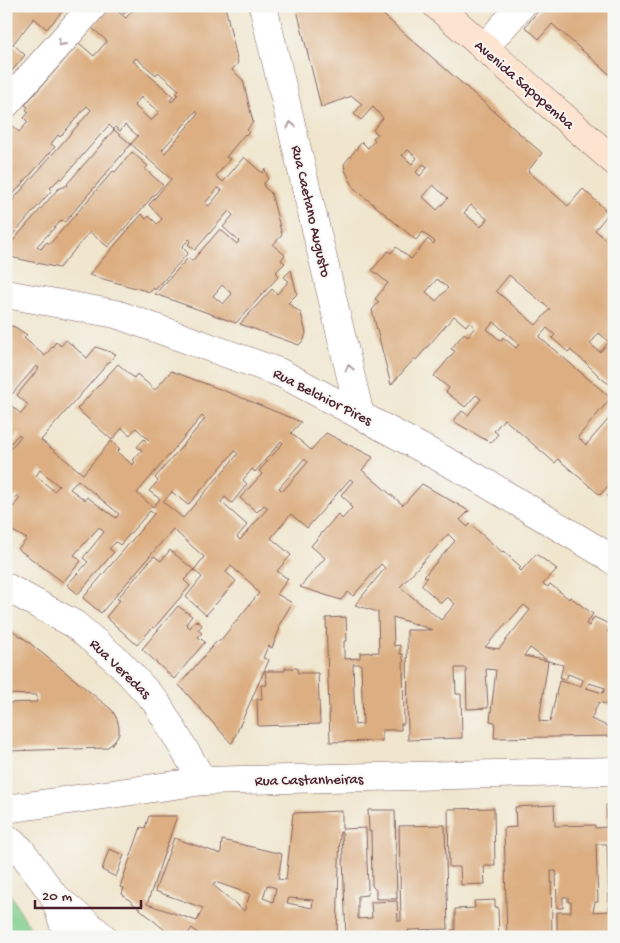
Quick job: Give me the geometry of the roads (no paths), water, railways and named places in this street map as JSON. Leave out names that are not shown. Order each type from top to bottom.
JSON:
[{"type":"main road","name":"Avenida Sapopemba","points":[[437,6],[614,161]]},
{"type":"street","points":[[6,104],[93,6]]},
{"type":"street","name":"Rua Caetano Augusto","points":[[263,6],[360,415]]},
{"type":"street","points":[[484,48],[521,6]]},
{"type":"street","name":"Rua Belchior Pires","points":[[6,294],[116,314],[281,373],[474,476],[614,561]]},
{"type":"street","name":"Rua Veredas","points":[[6,588],[74,624],[119,662],[156,702],[203,781]]},
{"type":"street","name":"Rua Castanheiras","points":[[6,810],[203,781],[614,771]]},
{"type":"street","points":[[6,838],[20,849],[54,896],[103,937]]},
{"type":"street","points":[[54,896],[68,937]]}]
